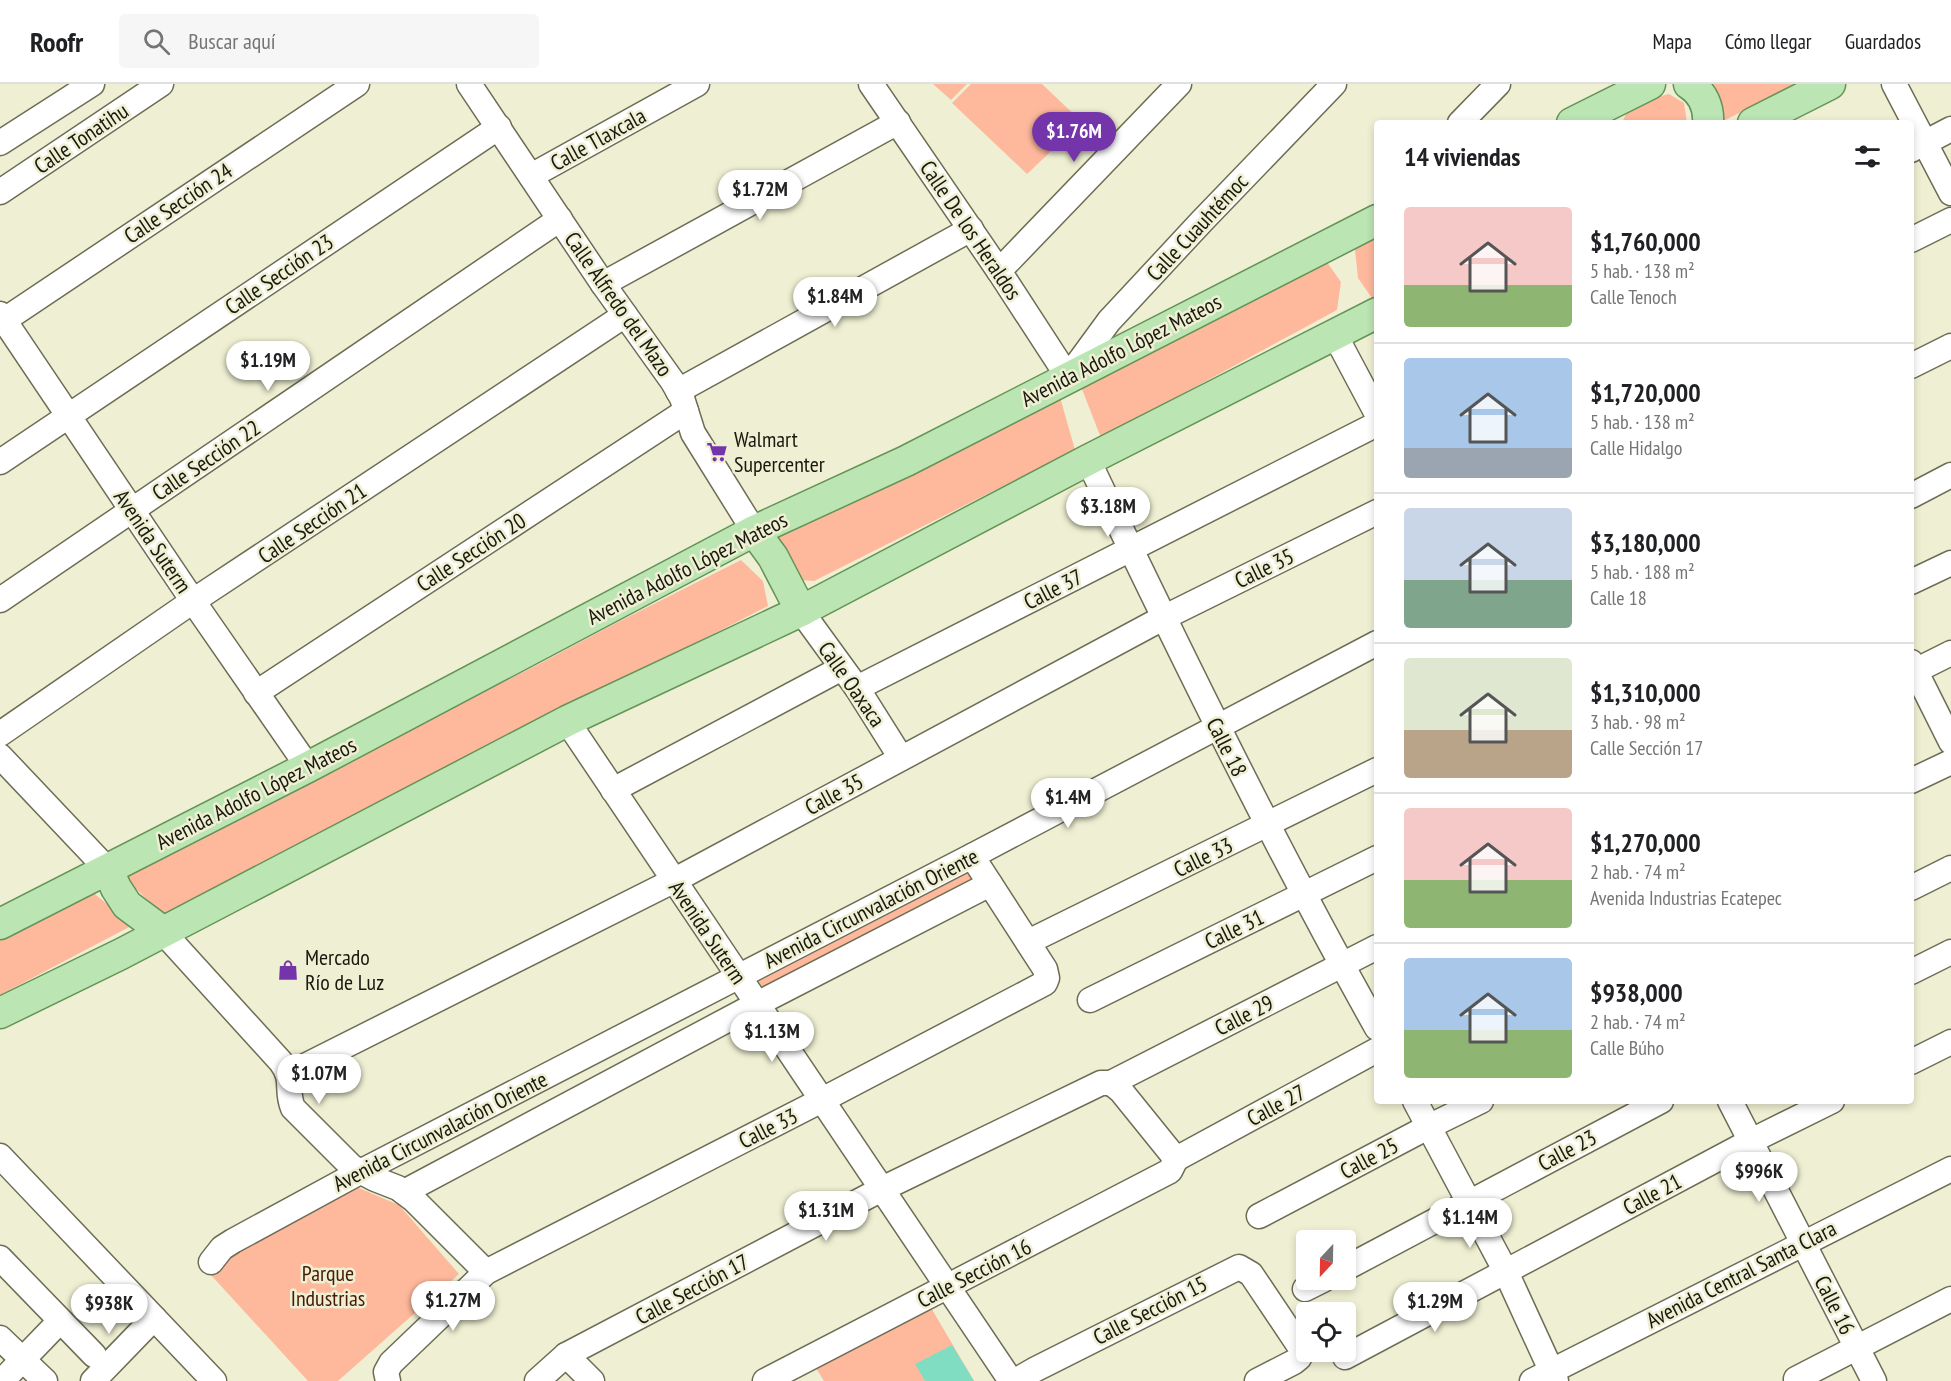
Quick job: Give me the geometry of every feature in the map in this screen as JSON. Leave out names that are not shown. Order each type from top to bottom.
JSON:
[{"type":"main road","points":[[1689,84],[1704,98],[1709,112],[1708,120]]},
{"type":"main road","points":[[1760,120],[1830,84]]},
{"type":"main road","points":[[1578,120],[1642,88]]},
{"type":"main road","points":[[1622,120],[1624,110],[1642,88]]},
{"type":"main road","name":"Avenida Adolfo López Mateos","points":[[0,924],[308,767],[754,531],[906,460],[1374,221]]},
{"type":"main road","points":[[0,1013],[567,722],[801,611],[1088,460],[1374,315]]},
{"type":"main road","points":[[754,531],[773,557],[801,611]]},
{"type":"main road","points":[[108,870],[127,905],[162,931]]},
{"type":"street","name":"Calle Tonatihu","points":[[0,143],[92,84]]},
{"type":"street","name":"Calle Tonatihu","points":[[0,192],[161,84]]},
{"type":"street","name":"Calle Sección 24","points":[[1,319],[357,84]]},
{"type":"street","name":"Calle Alfredo del Mazo","points":[[469,84],[682,401],[693,433],[754,531]]},
{"type":"street","name":"Calle Tlaxcala","points":[[531,176],[697,84]]},
{"type":"street","name":"Calle De los Heraldos","points":[[871,84],[971,229],[1068,376]]},
{"type":"street","points":[[999,271],[1179,84]]},
{"type":"street","name":"Calle Cuauhtémoc","points":[[1068,376],[1109,321],[1202,220],[1334,84]]},
{"type":"street","points":[[1463,120],[1498,84]]},
{"type":"street","points":[[1894,84],[1908,120]]},
{"type":"street","points":[[603,284],[898,122]]},
{"type":"street","name":"Calle Sección 23","points":[[0,462],[499,127]]},
{"type":"street","points":[[1951,129],[1918,146],[1951,193]]},
{"type":"street","name":"Calle Sección 22","points":[[0,600],[560,219]]},
{"type":"street","points":[[1914,238],[1951,220]]},
{"type":"street","name":"Calle Sección 20","points":[[256,693],[682,401],[971,229]]},
{"type":"street","name":"Calle Sección 21","points":[[0,734],[193,601],[625,315]]},
{"type":"street","name":"Avenida Suterm","points":[[1,319],[308,767]]},
{"type":"street","points":[[1335,335],[1374,408]]},
{"type":"street","points":[[1914,364],[1951,346]]},
{"type":"street","name":"Calle 37","points":[[857,688],[1374,426]]},
{"type":"street","name":"Calle 18","points":[[1088,460],[1217,728],[1374,1023]]},
{"type":"street","points":[[1914,494],[1951,475]]},
{"type":"street","name":"Calle 35","points":[[289,1074],[673,881],[1163,618],[1374,513]]},
{"type":"street","points":[[1914,580],[1951,562]]},
{"type":"street","name":"Calle Oaxaca","points":[[801,611],[857,688],[901,758]]},
{"type":"street","name":"Avenida Circunvalación Oriente","points":[[211,1262],[222,1248],[233,1241],[360,1172],[972,856],[1374,645]]},
{"type":"street","points":[[1914,668],[1951,653]]},
{"type":"street","points":[[613,790],[842,668]]},
{"type":"street","points":[[1914,673],[1951,741]]},
{"type":"street","name":"Avenida Suterm","points":[[567,722],[1013,1381]]},
{"type":"street","points":[[0,756],[108,870]]},
{"type":"street","points":[[1914,780],[1951,762]]},
{"type":"street","name":"Calle 33","points":[[388,1381],[386,1372],[391,1363],[486,1272],[1041,986],[1047,978],[1045,969],[1028,942],[1374,772]]},
{"type":"street","points":[[972,856],[1028,942]]},
{"type":"street","name":"Calle 31","points":[[1090,1000],[1374,860]]},
{"type":"street","points":[[1914,886],[1951,868]]},
{"type":"street","name":"Avenida Circunvalación Oriente","points":[[404,1192],[757,1004],[990,884]]},
{"type":"street","points":[[162,931],[281,1062],[289,1074],[289,1098],[293,1108],[344,1161],[360,1172],[404,1192],[486,1272]]},
{"type":"street","name":"Calle 29","points":[[1111,1083],[1374,949]]},
{"type":"street","points":[[1914,970],[1951,952]]},
{"type":"street","points":[[1914,1060],[1951,1042]]},
{"type":"street","name":"Calle 27","points":[[1176,1159],[1374,1052]]},
{"type":"street","name":"Calle Sección 17","points":[[537,1381],[566,1355],[882,1189],[1101,1083],[1111,1083]]},
{"type":"street","points":[[1111,1083],[1121,1091],[1176,1159]]},
{"type":"street","points":[[1416,1104],[1506,1272],[1546,1378]]},
{"type":"street","name":"Calle 25","points":[[1258,1216],[1475,1104]]},
{"type":"street","name":"Calle 23","points":[[1356,1263],[1655,1104]]},
{"type":"street","name":"Calle 16","points":[[1732,1104],[1874,1381]]},
{"type":"street","name":"Calle 21","points":[[1356,1351],[1751,1141],[1826,1104]]},
{"type":"street","points":[[0,1156],[214,1381]]},
{"type":"street","name":"Calle Sección 16","points":[[765,1381],[1170,1171],[1176,1159]]},
{"type":"street","name":"Avenida Central Santa Clara","points":[[1546,1378],[1803,1243],[1951,1169]]},
{"type":"street","points":[[0,1258],[94,1355]]},
{"type":"street","name":"Calle Sección 15","points":[[1013,1381],[1234,1267],[1243,1268],[1251,1274],[1300,1345],[1301,1354],[1294,1362],[1257,1381]]},
{"type":"street","points":[[1796,1378],[1951,1299]]},
{"type":"street","points":[[93,1381],[154,1318]]},
{"type":"street","points":[[2,1381],[60,1321]]},
{"type":"street","points":[[0,1338],[45,1381]]},
{"type":"street","points":[[566,1355],[592,1381]]},
{"type":"green space","points":[[933,84],[967,84],[951,100]]},
{"type":"green space","points":[[971,84],[1042,84],[1082,122],[1027,174],[952,103]]},
{"type":"green space","points":[[1707,84],[1798,84],[1725,120],[1718,120]]},
{"type":"green space","points":[[1669,94],[1684,103],[1687,120],[1623,120],[1626,114]]},
{"type":"green space","points":[[1374,231],[1374,301],[1358,278],[1354,241]]},
{"type":"green space","points":[[1324,258],[1341,282],[1337,310],[1101,438],[1078,379]]},
{"type":"green space","points":[[1058,390],[1075,450],[814,581],[780,579],[771,540]]},
{"type":"green space","points":[[741,560],[763,581],[768,606],[165,916],[121,875],[541,663]]},
{"type":"green space","points":[[967,868],[976,884],[764,994],[754,977]]},
{"type":"green space","points":[[91,891],[133,925],[0,995],[0,940]]},
{"type":"green space","name":"Parque Industrias","points":[[352,1185],[399,1205],[459,1274],[338,1381],[308,1381],[210,1274],[231,1251]]},
{"type":"green space","points":[[930,1306],[974,1381],[824,1381],[814,1365]]},
{"type":"water","points":[[952,1345],[974,1381],[925,1381],[915,1364]]},
{"type":"place","name":"Walmart Supercenter","points":[[717,452]]},
{"type":"place","name":"Mercado Río de Luz","points":[[288,970]]}]
